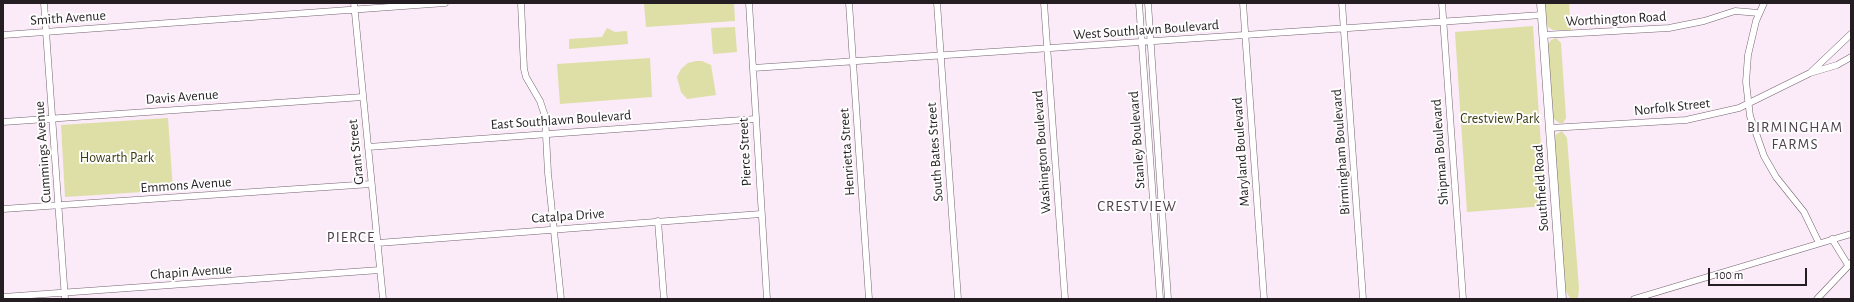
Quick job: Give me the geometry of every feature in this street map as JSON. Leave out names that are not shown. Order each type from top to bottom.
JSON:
[{"type":"main road","name":"Southfield Road","points":[[1541,3],[1562,299]]},
{"type":"street","name":"Cummings Avenue","points":[[44,3],[65,296]]},
{"type":"street","name":"Smith Avenue","points":[[3,35],[355,6],[445,3]]},
{"type":"street","points":[[520,3],[524,69],[543,108],[561,299]]},
{"type":"street","name":"Pierce Street","points":[[749,3],[767,299]]},
{"type":"street","name":"Henrietta Street","points":[[849,3],[869,299]]},
{"type":"street","name":"South Bates Street","points":[[938,3],[958,299]]},
{"type":"street","name":"Washington Boulevard","points":[[1044,3],[1065,299]]},
{"type":"street","name":"Stanley Boulevard","points":[[1140,3],[1160,299]]},
{"type":"street","name":"Stanley Boulevard","points":[[1148,3],[1168,299]]},
{"type":"street","name":"Maryland Boulevard","points":[[1243,3],[1264,299]]},
{"type":"street","name":"Birmingham Boulevard","points":[[1342,3],[1363,299]]},
{"type":"street","name":"Shipman Boulevard","points":[[1442,3],[1463,299]]},
{"type":"street","points":[[1764,3],[1759,13],[1748,55],[1746,82],[1748,104],[1753,127],[1764,156],[1776,177],[1804,212],[1819,243]]},
{"type":"street","name":"Grant Street","points":[[355,6],[383,299]]},
{"type":"street","name":"Worthington Road","points":[[1543,35],[1669,28],[1704,21],[1735,11],[1759,13]]},
{"type":"street","name":"West Southlawn Boulevard","points":[[753,68],[1443,22],[1542,14]]},
{"type":"street","name":"Norfolk Street","points":[[1810,73],[1851,34]]},
{"type":"street","name":"Norfolk Street","points":[[1550,128],[1686,120],[1726,112],[1748,104],[1810,73],[1837,65],[1851,57]]},
{"type":"street","name":"Davis Avenue","points":[[3,122],[363,97]]},
{"type":"street","name":"East Southlawn Boulevard","points":[[368,147],[756,119]]},
{"type":"street","name":"Emmons Avenue","points":[[3,209],[371,184]]},
{"type":"street","points":[[1152,196],[1161,195]]},
{"type":"street","name":"Catalpa Drive","points":[[378,243],[761,214]]},
{"type":"street","points":[[658,221],[664,299]]},
{"type":"street","points":[[1634,299],[1851,234]]},
{"type":"street","points":[[1817,299],[1850,264],[1832,239]]},
{"type":"street","name":"Chapin Avenue","points":[[3,297],[65,296],[380,270]]},
{"type":"green space","points":[[644,3],[734,3],[735,21],[646,27]]},
{"type":"green space","points":[[1545,3],[1569,3],[1571,30],[1553,30],[1548,27],[1546,23]]},
{"type":"green space","name":"Crestview Park","points":[[1533,26],[1545,206],[1467,212],[1455,32]]},
{"type":"green space","points":[[735,27],[737,52],[713,54],[711,28]]},
{"type":"green space","points":[[607,28],[615,32],[627,31],[628,44],[569,49],[569,39],[602,37]]},
{"type":"green space","points":[[1556,38],[1561,43],[1566,118],[1563,123],[1559,123],[1552,117],[1547,46],[1551,40]]},
{"type":"green space","points":[[650,58],[652,97],[560,104],[557,64]]},
{"type":"green space","points":[[702,61],[711,65],[716,95],[687,99],[681,92],[677,77],[681,69],[688,63]]},
{"type":"green space","name":"Howarth Park","points":[[168,118],[173,190],[65,197],[61,125]]},
{"type":"green space","points":[[1562,131],[1567,138],[1579,288],[1578,298],[1570,298],[1565,290],[1554,140],[1555,135]]},
{"type":"district","name":"BIRMINGHAM FARMS","points":[[1795,136]]},
{"type":"district","name":"CRESTVIEW","points":[[1137,206]]},
{"type":"district","name":"PIERCE","points":[[351,237]]}]
